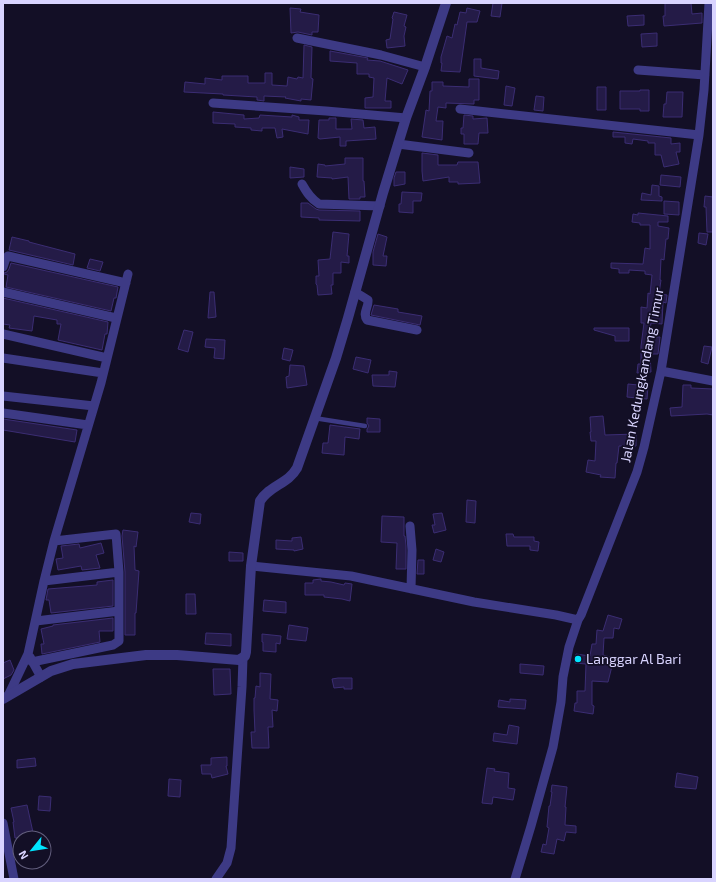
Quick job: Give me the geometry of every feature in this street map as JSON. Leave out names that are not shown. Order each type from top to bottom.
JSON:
[{"type":"street","points":[[216,879],[227,863],[231,848],[243,658],[246,652],[251,566],[260,501],[264,494],[293,474],[297,468],[336,358],[406,118],[446,3]]},
{"type":"street","name":"Jalan Kedungkandang Timur","points":[[515,879],[553,747],[569,647],[578,620],[637,472],[644,447],[660,371],[699,135],[703,107],[709,3]]},
{"type":"street","points":[[297,38],[381,55],[425,67]]},
{"type":"street","points":[[638,70],[705,75]]},
{"type":"street","points":[[213,103],[406,118]]},
{"type":"street","points":[[460,109],[699,135]]},
{"type":"street","points":[[398,144],[469,152]]},
{"type":"street","points":[[302,184],[307,194],[319,204],[380,206]]},
{"type":"street","points":[[3,267],[8,256],[127,278],[94,406],[54,541],[44,581],[30,658],[6,698]]},
{"type":"street","points":[[3,292],[116,318]]},
{"type":"street","points":[[355,292],[369,302],[365,315],[367,320],[417,330]]},
{"type":"street","points":[[3,334],[107,358]]},
{"type":"street","points":[[3,358],[103,373]]},
{"type":"street","points":[[660,371],[713,381]]},
{"type":"street","points":[[3,396],[94,406]]},
{"type":"street","points":[[3,413],[88,425]]},
{"type":"street","points":[[410,526],[412,550],[411,589]]},
{"type":"street","points":[[30,658],[115,644],[119,641],[119,572],[117,535],[54,541]]},
{"type":"street","points":[[251,566],[350,576],[474,602],[578,620]]},
{"type":"street","points":[[44,581],[119,572]]},
{"type":"street","points":[[36,621],[119,611]]},
{"type":"street","points":[[6,698],[41,677],[59,668],[73,664],[146,655],[177,654],[239,660],[243,658]]},
{"type":"street","points":[[30,658],[41,677]]},
{"type":"street","points":[[3,823],[14,879]]},
{"type":"lane","points":[[314,418],[365,426]]},
{"type":"building","points":[[493,3],[502,3],[500,17],[491,16]]},
{"type":"building","points":[[665,3],[691,3],[692,14],[702,13],[702,23],[664,26],[663,16],[665,16]]},
{"type":"building","points":[[290,8],[301,9],[300,12],[319,15],[318,32],[312,32],[312,35],[298,32],[291,33]]},
{"type":"building","points":[[467,8],[480,11],[477,22],[467,22],[460,72],[441,71],[441,57],[447,36],[452,38],[455,24],[457,25],[460,12],[466,13]]},
{"type":"building","points":[[394,12],[407,15],[404,26],[406,27],[404,36],[405,46],[387,48],[386,40],[390,39]]},
{"type":"building","points":[[644,15],[644,25],[628,26],[627,16]]},
{"type":"building","points":[[657,33],[657,46],[642,47],[641,34]]},
{"type":"building","points":[[304,45],[312,47],[311,78],[313,79],[311,100],[301,99],[301,101],[285,98],[286,97],[264,96],[264,101],[257,100],[257,97],[184,92],[185,82],[205,84],[205,78],[222,80],[222,76],[248,76],[248,83],[265,83],[265,73],[272,73],[272,85],[287,86],[288,77],[297,79],[298,77],[303,78]]},
{"type":"building","points":[[330,51],[368,58],[367,60],[380,61],[408,70],[402,84],[387,78],[385,101],[391,101],[391,108],[365,108],[365,98],[373,97],[374,78],[369,77],[369,74],[357,74],[357,63],[330,61]]},
{"type":"building","points":[[474,59],[481,59],[481,68],[499,71],[498,79],[474,76]]},
{"type":"building","points":[[469,79],[479,79],[479,100],[474,100],[474,104],[446,103],[446,108],[438,107],[436,121],[443,121],[442,140],[422,137],[426,110],[429,111],[432,82],[443,82],[443,86],[469,87]]},
{"type":"building","points":[[506,86],[515,88],[512,106],[504,105]]},
{"type":"building","points":[[597,87],[606,87],[606,110],[597,110]]},
{"type":"building","points":[[649,90],[649,111],[640,111],[640,109],[620,109],[620,91]]},
{"type":"building","points":[[667,92],[683,92],[682,117],[663,117]]},
{"type":"building","points":[[536,96],[544,97],[543,111],[534,110]]},
{"type":"building","points":[[213,112],[244,115],[244,119],[259,118],[260,115],[292,117],[292,115],[299,117],[299,120],[309,120],[308,134],[282,129],[283,137],[277,138],[275,128],[262,128],[262,131],[251,130],[251,128],[235,127],[235,124],[213,123]]},
{"type":"building","points":[[464,115],[473,116],[473,119],[487,118],[488,133],[479,133],[478,144],[464,144],[464,134],[461,134],[461,128],[463,128]]},
{"type":"building","points":[[329,118],[336,118],[336,129],[352,129],[351,119],[363,120],[364,128],[375,127],[376,139],[346,141],[346,146],[340,146],[340,137],[320,139],[318,138],[319,120],[329,120]]},
{"type":"building","points":[[613,132],[671,138],[671,144],[680,143],[680,152],[676,152],[679,164],[664,167],[661,155],[655,155],[655,143],[648,143],[648,141],[633,139],[632,144],[625,143],[625,137],[613,137]]},
{"type":"building","points":[[422,153],[438,155],[438,165],[457,165],[458,162],[478,162],[480,183],[458,184],[458,182],[449,182],[449,177],[423,181]]},
{"type":"building","points":[[345,158],[363,158],[365,197],[360,197],[360,199],[349,199],[348,177],[332,179],[317,177],[318,164],[325,166],[345,164]]},
{"type":"building","points":[[290,167],[304,169],[304,177],[290,178]]},
{"type":"building","points":[[396,172],[405,172],[405,184],[394,186]]},
{"type":"building","points":[[661,175],[681,177],[680,187],[660,185]]},
{"type":"building","points":[[652,185],[659,186],[659,196],[662,197],[662,201],[641,200],[642,193],[651,195]]},
{"type":"building","points":[[402,192],[422,193],[421,201],[413,201],[413,213],[399,212]]},
{"type":"building","points":[[705,196],[713,197],[713,232],[707,232],[706,207],[704,207]]},
{"type":"building","points":[[664,201],[679,202],[679,215],[664,214]]},
{"type":"building","points":[[301,203],[308,203],[319,210],[360,211],[360,221],[319,220],[319,218],[301,217]]},
{"type":"building","points":[[638,213],[668,216],[668,222],[658,222],[658,226],[669,228],[668,239],[666,239],[664,260],[661,259],[659,294],[667,295],[666,303],[663,302],[662,324],[651,323],[649,337],[660,337],[658,354],[650,354],[651,372],[637,373],[638,364],[641,364],[641,346],[644,323],[641,323],[641,307],[647,308],[648,293],[650,294],[652,275],[645,274],[645,271],[629,270],[629,273],[619,273],[619,269],[611,268],[611,263],[643,264],[645,248],[650,249],[650,225],[640,225],[640,223],[632,222],[633,214],[638,215]]},
{"type":"building","points":[[333,232],[349,234],[347,256],[349,256],[349,263],[341,262],[341,273],[333,273],[333,285],[331,285],[332,294],[318,295],[316,276],[319,276],[318,260],[330,259]]},
{"type":"building","points":[[699,233],[708,234],[706,245],[698,243]]},
{"type":"building","points":[[378,234],[387,237],[383,256],[387,256],[386,266],[373,265],[373,252]]},
{"type":"building","points":[[12,237],[75,254],[73,265],[9,250]]},
{"type":"building","points":[[90,259],[103,262],[100,271],[87,268]]},
{"type":"building","points":[[11,263],[118,287],[111,311],[6,287],[8,275],[4,273],[7,272]]},
{"type":"building","points":[[210,292],[214,292],[216,317],[208,318]]},
{"type":"building","points":[[3,298],[108,322],[107,334],[105,334],[102,350],[58,340],[61,324],[57,324],[57,320],[34,316],[32,331],[9,328],[10,325],[3,324]]},
{"type":"building","points":[[374,305],[398,309],[398,312],[422,316],[420,325],[371,315]]},
{"type":"building","points":[[594,328],[629,328],[629,341],[615,341],[615,336],[594,330]]},
{"type":"building","points":[[184,330],[193,332],[188,352],[178,349]]},
{"type":"building","points":[[206,339],[225,340],[224,359],[214,358],[215,348],[205,347]]},
{"type":"building","points":[[704,346],[712,347],[708,364],[701,362]]},
{"type":"building","points":[[284,348],[293,350],[290,361],[282,359]]},
{"type":"building","points":[[356,357],[371,360],[368,373],[353,369]]},
{"type":"building","points":[[290,365],[304,366],[307,385],[287,388],[286,377],[289,376]]},
{"type":"building","points":[[389,371],[397,372],[395,387],[373,386],[372,375],[389,375]]},
{"type":"building","points":[[628,384],[648,386],[647,399],[627,397]]},
{"type":"building","points":[[683,385],[691,385],[691,388],[713,389],[713,415],[671,416],[670,408],[682,407]]},
{"type":"building","points":[[603,416],[605,435],[636,434],[636,446],[619,446],[615,478],[600,477],[601,475],[586,472],[588,460],[595,461],[596,441],[591,441],[590,417]]},
{"type":"building","points":[[367,418],[380,419],[380,432],[367,432],[369,426],[367,423]]},
{"type":"building","points":[[3,419],[77,430],[75,442],[3,430]]},
{"type":"building","points":[[330,425],[360,429],[359,439],[345,437],[344,455],[322,453],[323,443],[328,443]]},
{"type":"building","points":[[467,500],[476,501],[475,523],[466,522]]},
{"type":"building","points":[[191,513],[201,514],[200,524],[189,522]]},
{"type":"building","points":[[442,513],[446,530],[434,533],[432,525],[435,525],[433,514]]},
{"type":"building","points":[[382,516],[404,517],[406,569],[396,569],[397,543],[381,542]]},
{"type":"building","points":[[123,530],[138,532],[136,547],[134,546],[135,570],[139,571],[135,613],[135,635],[125,635]]},
{"type":"building","points":[[506,534],[513,534],[514,537],[534,537],[534,541],[539,542],[538,551],[530,550],[530,546],[507,546]]},
{"type":"building","points":[[301,537],[303,549],[294,551],[276,549],[276,540],[292,541],[292,538]]},
{"type":"building","points":[[101,543],[104,553],[96,555],[100,568],[82,570],[81,566],[58,570],[56,559],[63,558],[61,546],[79,544],[80,548]]},
{"type":"building","points":[[436,549],[444,552],[441,562],[433,560]]},
{"type":"building","points":[[229,552],[243,553],[243,561],[229,561]]},
{"type":"building","points":[[418,560],[424,560],[424,574],[417,574]]},
{"type":"building","points":[[321,579],[321,581],[344,585],[345,583],[352,584],[350,601],[324,597],[324,595],[305,595],[305,583],[313,583],[313,580]]},
{"type":"building","points":[[113,580],[113,606],[51,613],[49,600],[46,600],[48,589],[97,585],[97,582]]},
{"type":"building","points":[[186,594],[195,594],[196,614],[186,614]]},
{"type":"building","points":[[264,600],[286,602],[286,613],[263,611]]},
{"type":"building","points":[[608,615],[622,619],[619,629],[614,628],[613,638],[604,638],[603,655],[614,658],[608,682],[592,681],[592,705],[594,706],[593,714],[574,711],[575,703],[577,703],[577,691],[585,691],[586,664],[575,663],[576,654],[590,656],[592,644],[596,644],[597,630],[603,631]]},
{"type":"building","points":[[113,618],[113,631],[99,631],[100,642],[42,654],[41,644],[44,644],[41,629],[53,625]]},
{"type":"building","points":[[289,625],[308,628],[306,641],[287,639]]},
{"type":"building","points":[[206,633],[231,634],[231,646],[205,644]]},
{"type":"building","points":[[262,634],[281,636],[280,644],[276,643],[276,652],[263,651]]},
{"type":"building","points":[[10,660],[14,670],[11,675],[3,679],[3,663]]},
{"type":"building","points":[[520,664],[544,666],[543,675],[520,673]]},
{"type":"building","points":[[213,669],[230,669],[231,694],[214,695]]},
{"type":"building","points":[[260,673],[271,674],[270,699],[278,700],[277,711],[272,710],[273,727],[268,727],[269,748],[252,748],[251,732],[255,732],[254,698],[256,686],[260,687]]},
{"type":"building","points":[[352,678],[352,689],[344,689],[344,687],[334,688],[332,679]]},
{"type":"building","points":[[510,699],[526,700],[525,709],[498,707],[499,700],[510,702]]},
{"type":"building","points":[[509,725],[519,727],[517,744],[493,741],[494,733],[507,735]]},
{"type":"building","points":[[227,757],[226,766],[228,774],[212,778],[211,774],[202,774],[201,765],[211,765],[211,758]]},
{"type":"building","points":[[35,758],[36,766],[17,768],[17,760]]},
{"type":"building","points":[[487,768],[495,769],[494,771],[509,773],[508,788],[515,789],[513,800],[493,797],[492,804],[482,803]]},
{"type":"building","points":[[677,773],[698,777],[696,789],[675,787]]},
{"type":"building","points":[[169,779],[181,780],[180,797],[168,796]]},
{"type":"building","points":[[552,785],[567,787],[565,825],[576,826],[576,833],[566,832],[564,841],[557,839],[554,854],[541,852],[543,844],[546,845],[549,828],[547,827]]},
{"type":"building","points":[[39,796],[51,797],[50,811],[38,810]]},
{"type":"building","points":[[27,805],[32,830],[14,830],[11,808]]},
{"type":"place","name":"Langgar Al Bari","points":[[578,659]]}]
